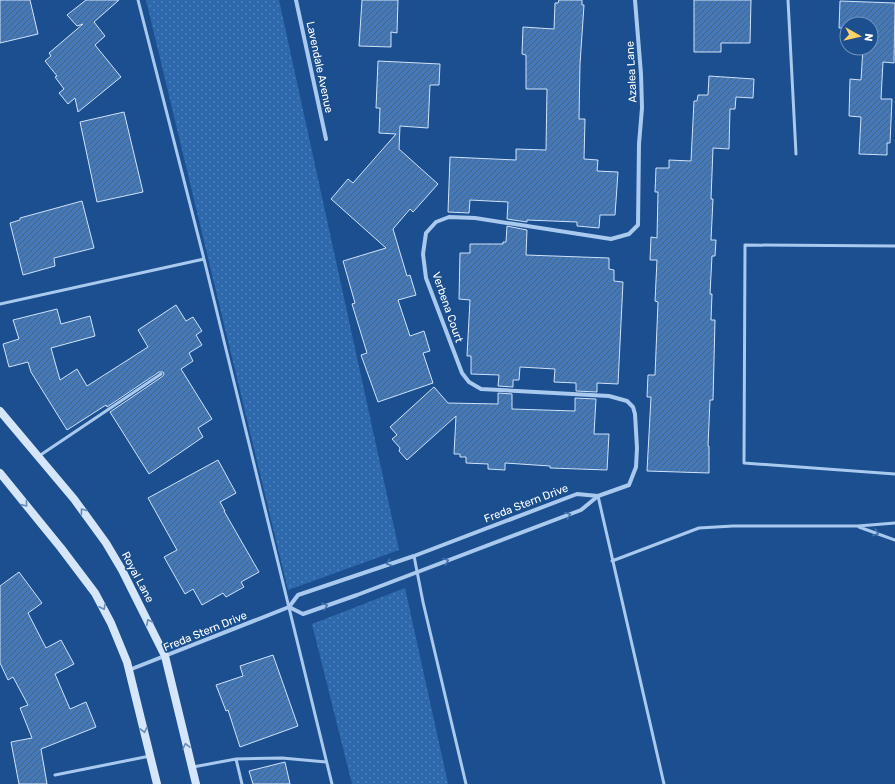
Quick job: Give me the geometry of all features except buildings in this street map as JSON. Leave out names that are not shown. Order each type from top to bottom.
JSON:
[{"type":"main road","name":"Royal Lane","points":[[0,412],[74,499],[106,543],[122,570],[165,656],[196,784]]},
{"type":"main road","points":[[0,474],[62,548],[95,593],[121,646],[129,670],[156,784]]},
{"type":"street","name":"Lavendale Avenue","points":[[296,0],[326,139]]},
{"type":"street","name":"Azalea Lane","points":[[636,0],[642,108],[639,144]]},
{"type":"street","name":"Verbena Court","points":[[598,496],[629,485],[636,467],[637,448],[635,414],[627,400],[609,396],[481,389],[469,382],[462,373],[426,278],[423,254],[426,233],[436,222],[449,217],[475,218],[612,239],[628,234],[638,225],[639,144]]},
{"type":"street","name":"Freda Stern Drive","points":[[129,670],[288,607],[298,595],[414,556],[576,494],[598,496]]},
{"type":"street","points":[[288,607],[302,614],[357,595],[581,510],[598,496]]},
{"type":"lane","points":[[138,0],[204,259],[332,784]]},
{"type":"lane","points":[[788,0],[796,154]]},
{"type":"lane","points":[[895,246],[745,245],[744,463],[895,474]]},
{"type":"lane","points":[[0,304],[204,259]]},
{"type":"lane","points":[[37,457],[161,374]]},
{"type":"lane","points":[[598,496],[664,784]]},
{"type":"lane","points":[[612,561],[699,528],[733,526],[858,526],[895,523]]},
{"type":"lane","points":[[858,526],[895,540]]},
{"type":"lane","points":[[414,556],[466,784]]},
{"type":"lane","points":[[55,775],[150,756]]},
{"type":"lane","points":[[192,767],[236,759],[282,758],[326,762]]},
{"type":"lane","points":[[236,759],[242,784]]},
{"type":"shaded area","points":[[146,0],[279,0],[399,550],[288,590]]},
{"type":"shaded area","points":[[405,588],[448,784],[352,784],[312,624]]}]
